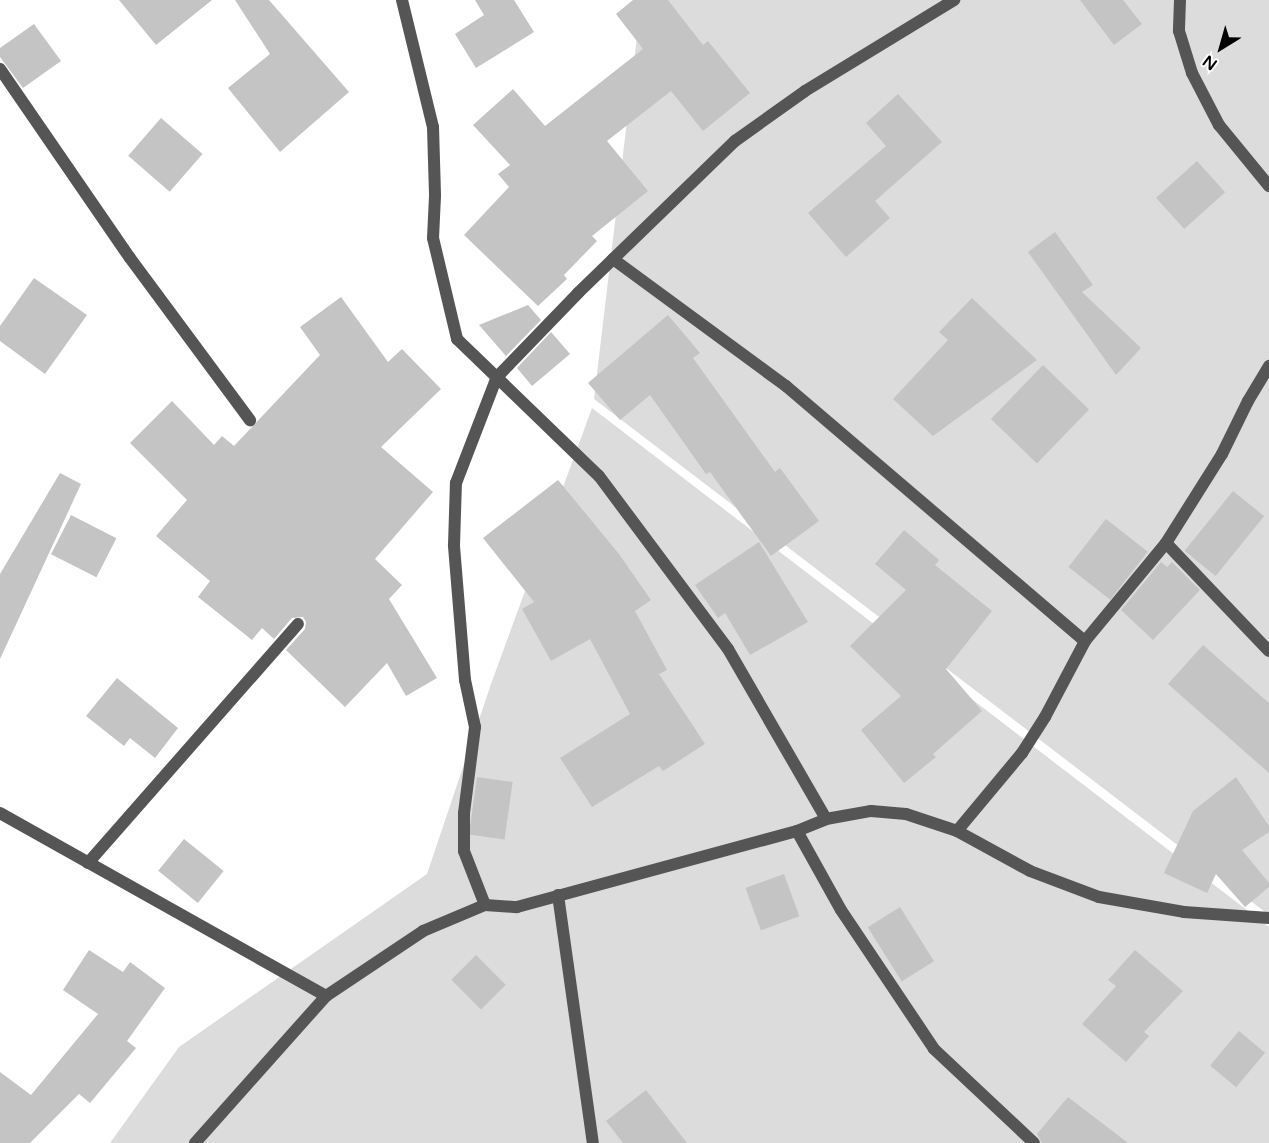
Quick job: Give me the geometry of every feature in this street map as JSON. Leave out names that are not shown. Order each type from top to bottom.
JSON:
[{"type":"street","points":[[402,0],[433,127],[435,196],[432,238],[458,339],[599,476],[728,649],[826,819]]},
{"type":"street","points":[[485,905],[464,850],[464,813],[475,728],[465,680],[454,545],[456,483],[496,377],[735,141],[805,91],[954,0]]},
{"type":"street","points":[[1180,0],[1179,31],[1192,73],[1219,125],[1269,186]]},
{"type":"street","points":[[0,69],[130,258],[250,420]]},
{"type":"street","points":[[613,259],[786,386],[1085,641]]},
{"type":"street","points":[[957,831],[1022,753],[1045,717],[1085,641],[1166,543],[1222,454],[1248,401],[1269,366]]},
{"type":"street","points":[[1166,543],[1269,651]]},
{"type":"street","points":[[88,863],[298,624]]},
{"type":"street","points":[[195,1143],[326,996],[423,931],[485,905],[517,907],[797,831],[826,819],[871,812],[906,814],[957,831],[1030,871],[1099,897],[1184,912],[1269,918]]},
{"type":"street","points":[[0,813],[326,996]]},
{"type":"street","points":[[797,831],[841,910],[934,1050],[1034,1143]]},
{"type":"street","points":[[558,895],[593,1143]]},
{"type":"shaded area","points":[[664,0],[1269,0],[1269,915],[594,399],[640,11]]},
{"type":"shaded area","points":[[592,408],[1269,927],[1269,1143],[110,1143],[179,1047],[427,874],[491,684]]},
{"type":"building","points":[[119,0],[212,0],[156,45]]},
{"type":"building","points":[[235,0],[269,0],[349,92],[280,152],[228,88],[270,54]]},
{"type":"building","points":[[475,0],[514,0],[534,32],[476,68],[455,34],[484,15]]},
{"type":"building","points":[[633,0],[668,0],[703,45],[708,41],[750,93],[703,131],[671,91],[607,141],[648,191],[592,236],[597,241],[564,275],[567,279],[538,306],[464,235],[509,187],[498,174],[510,165],[473,125],[513,89],[545,126],[643,49],[616,14]]},
{"type":"building","points":[[1080,0],[1123,0],[1142,24],[1114,45]]},
{"type":"building","points":[[34,24],[61,61],[23,88],[0,57],[0,48]]},
{"type":"building","points":[[898,94],[942,142],[875,201],[890,218],[846,257],[808,213],[886,146],[866,123]]},
{"type":"building","points":[[161,118],[203,154],[170,192],[128,156]]},
{"type":"building","points":[[1197,161],[1225,192],[1184,229],[1156,198]]},
{"type":"building","points":[[1055,232],[1093,285],[1082,292],[1141,348],[1116,375],[1028,252]]},
{"type":"building","points":[[34,278],[87,315],[45,374],[0,341],[0,326]]},
{"type":"building","points":[[341,297],[388,362],[402,349],[441,389],[381,447],[433,492],[375,559],[402,585],[389,599],[437,678],[406,696],[387,663],[345,707],[286,650],[305,629],[306,622],[303,617],[292,618],[274,639],[262,628],[252,640],[198,597],[210,581],[156,536],[187,500],[130,443],[172,401],[214,445],[222,436],[234,446],[320,355],[300,327]]},
{"type":"building","points":[[972,298],[1037,360],[933,436],[893,399],[948,340],[939,332]]},
{"type":"building","points":[[528,305],[541,320],[506,356],[479,325]]},
{"type":"building","points":[[668,315],[700,353],[693,358],[775,472],[780,468],[819,521],[771,556],[710,472],[706,474],[650,395],[620,420],[588,383]]},
{"type":"building","points":[[551,332],[570,354],[532,386],[517,368]]},
{"type":"building","points":[[1043,365],[1089,409],[1037,463],[991,419]]},
{"type":"building","points":[[60,473],[81,484],[0,659],[0,574]]},
{"type":"building","points":[[558,480],[619,554],[651,600],[635,611],[667,670],[659,674],[705,744],[663,771],[659,766],[592,807],[560,758],[630,714],[590,639],[551,661],[522,609],[534,602],[483,538]]},
{"type":"building","points":[[1233,491],[1264,516],[1216,576],[1185,551]]},
{"type":"building","points":[[71,515],[116,538],[96,577],[51,554]]},
{"type":"building","points":[[1106,519],[1148,552],[1110,600],[1068,567]]},
{"type":"building","points":[[904,530],[939,560],[935,565],[992,611],[946,669],[982,711],[933,754],[936,757],[904,783],[861,730],[901,696],[850,646],[906,590],[875,564]]},
{"type":"building","points":[[759,542],[808,622],[750,655],[725,613],[718,618],[695,585]]},
{"type":"building","points":[[1161,562],[1167,567],[1172,562],[1200,590],[1153,640],[1121,610]]},
{"type":"building","points":[[1203,645],[1269,703],[1269,773],[1168,684]]},
{"type":"building","points":[[117,678],[178,728],[155,758],[130,738],[124,746],[86,716]]},
{"type":"building","points":[[477,777],[513,782],[505,839],[469,834]]},
{"type":"building","points":[[1236,777],[1269,826],[1269,832],[1242,850],[1269,883],[1269,887],[1245,907],[1216,874],[1207,893],[1164,873],[1193,811]]},
{"type":"building","points":[[184,839],[224,871],[198,903],[158,871]]},
{"type":"building","points":[[784,874],[799,916],[761,930],[745,888]]},
{"type":"building","points":[[900,907],[934,961],[902,981],[868,927]]},
{"type":"building","points":[[89,950],[123,972],[130,962],[165,988],[127,1041],[136,1048],[90,1103],[79,1094],[30,1143],[0,1143],[0,1072],[31,1095],[98,1014],[63,990]]},
{"type":"building","points":[[1135,950],[1183,991],[1144,1032],[1149,1036],[1126,1062],[1082,1024],[1116,986],[1108,980]]},
{"type":"building","points":[[476,955],[506,985],[481,1009],[451,980]]},
{"type":"building","points":[[1239,1031],[1265,1053],[1236,1087],[1210,1065]]},
{"type":"building","points":[[646,1090],[687,1143],[623,1143],[606,1121]]},
{"type":"building","points":[[1068,1097],[1128,1143],[1042,1143],[1037,1134]]}]
